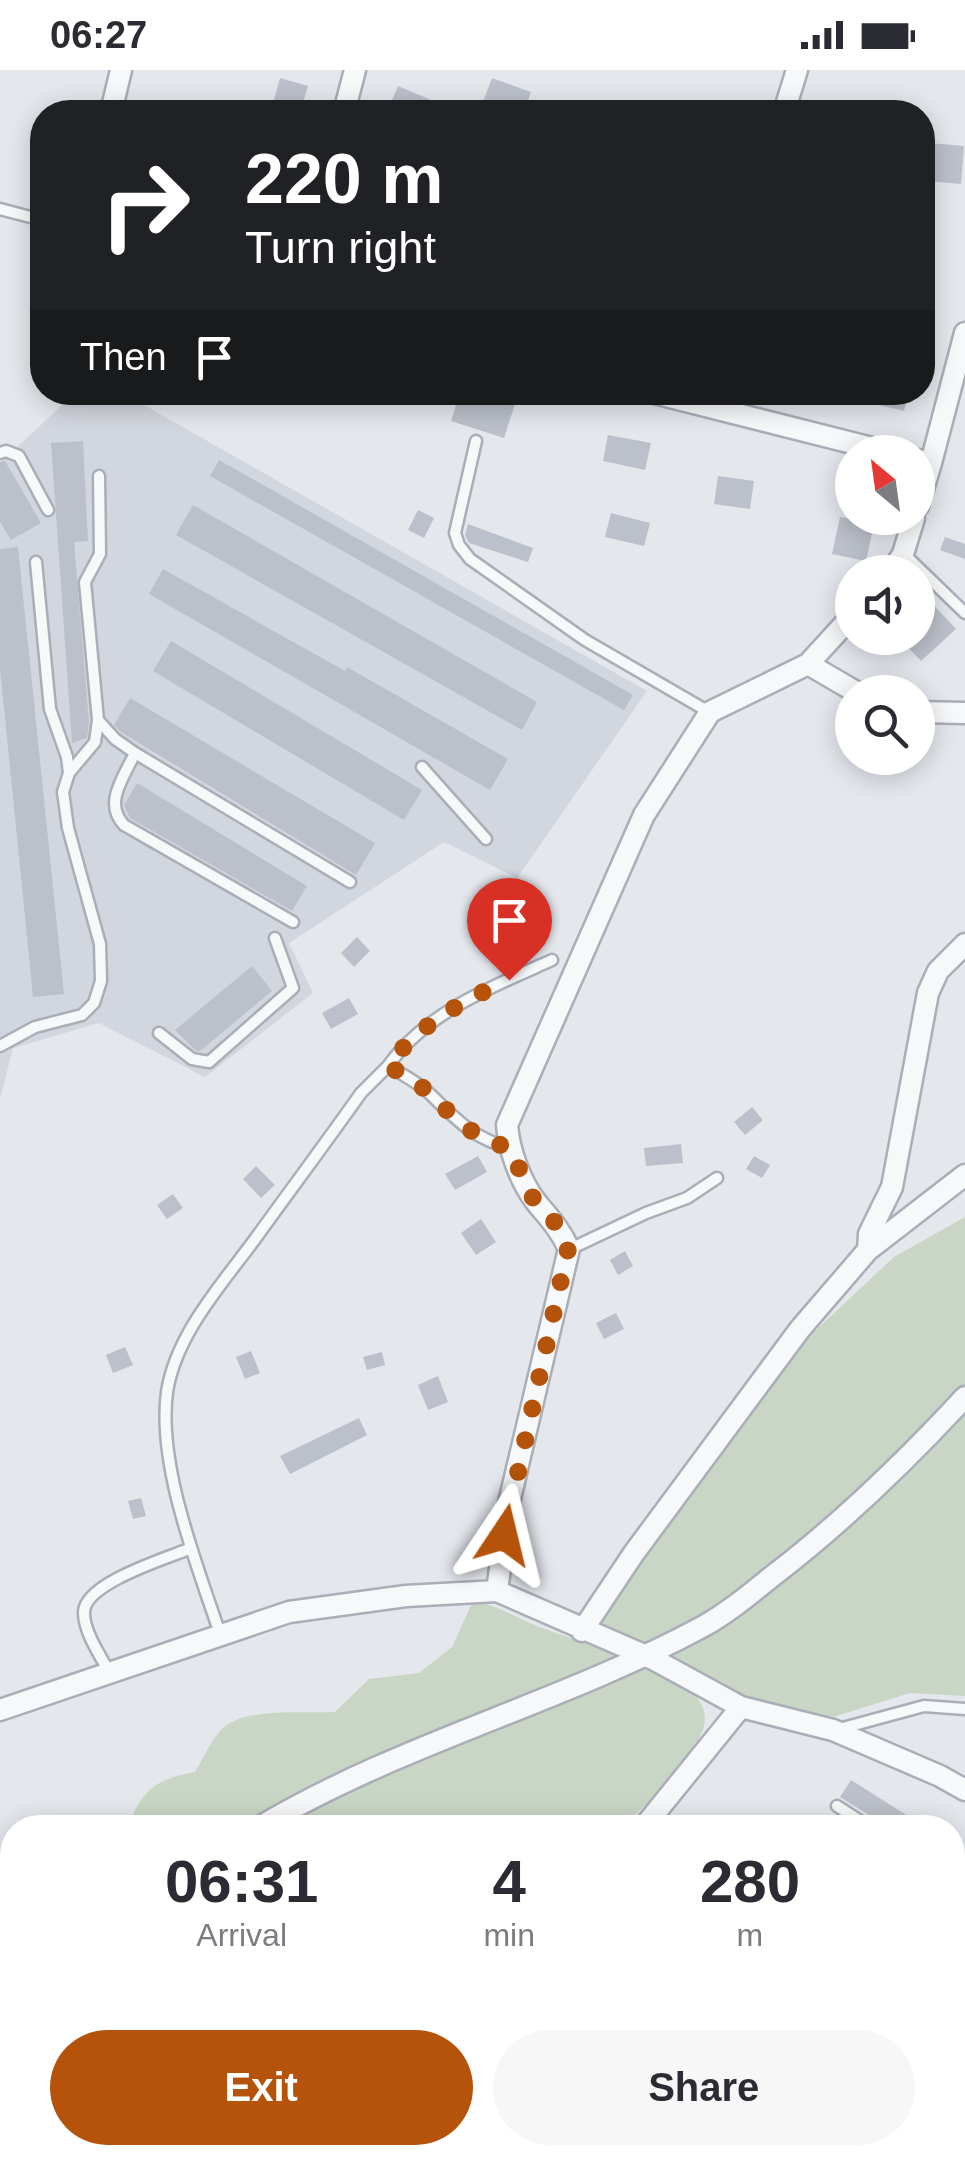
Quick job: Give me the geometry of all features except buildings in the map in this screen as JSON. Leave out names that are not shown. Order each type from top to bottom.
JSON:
[{"type":"street","points":[[114,100],[121,70]]},
{"type":"street","points":[[347,100],[355,70]]},
{"type":"street","points":[[788,100],[797,70]]},
{"type":"street","points":[[933,435],[965,333]]},
{"type":"street","points":[[717,405],[835,437]]},
{"type":"street","points":[[903,554],[909,535]]},
{"type":"street","points":[[496,1592],[508,1507],[568,1249],[559,1227],[533,1198],[509,1147],[507,1124],[644,814],[710,712],[808,664],[835,635]]},
{"type":"street","points":[[808,664],[835,680]]},
{"type":"street","points":[[935,712],[965,713]]},
{"type":"street","points":[[868,1250],[869,1234],[892,1187],[928,993],[938,971],[965,944]]},
{"type":"street","points":[[582,1631],[609,1587],[750,1394],[868,1250],[965,1176]]},
{"type":"street","points":[[284,1815],[380,1766],[576,1687],[704,1626],[803,1553],[895,1471],[965,1397]]},
{"type":"street","points":[[0,1710],[289,1612],[406,1596],[496,1592],[643,1655],[741,1706],[834,1730],[965,1790]]},
{"type":"street","points":[[653,1815],[741,1706]]},
{"type":"lane","points":[[0,209],[30,217]]},
{"type":"lane","points":[[476,441],[455,533],[458,546],[585,640],[710,712]]},
{"type":"lane","points":[[0,453],[19,456],[48,510]]},
{"type":"lane","points":[[0,1046],[35,1027],[82,1015],[94,1003],[101,981],[100,944],[68,828],[63,792],[69,773],[95,742],[98,720],[85,582],[100,554],[99,476]]},
{"type":"lane","points":[[903,554],[965,613]]},
{"type":"lane","points":[[36,562],[50,709],[69,773]]},
{"type":"lane","points":[[98,720],[134,752],[350,882]]},
{"type":"lane","points":[[134,752],[112,803],[114,816],[124,826],[293,922]]},
{"type":"lane","points":[[422,767],[486,839]]},
{"type":"lane","points":[[160,1033],[192,1059],[209,1062],[293,988],[274,938]]},
{"type":"lane","points":[[221,1638],[189,1548],[177,1495],[166,1423],[167,1393],[176,1353],[361,1093],[413,1040],[471,997],[552,960]]},
{"type":"lane","points":[[388,1066],[428,1091],[448,1114],[488,1142],[509,1147]]},
{"type":"lane","points":[[568,1249],[687,1198],[718,1178]]},
{"type":"lane","points":[[109,1672],[84,1619],[89,1596],[102,1586],[189,1548]]},
{"type":"lane","points":[[834,1730],[924,1706],[965,1709]]},
{"type":"lane","points":[[837,1806],[851,1815]]},
{"type":"shaded area","points":[[62,405],[144,405],[647,691],[517,878],[444,842],[289,943],[313,993],[205,1077],[99,1023],[13,1048],[0,1099],[0,463]]},
{"type":"green space","points":[[965,1217],[965,1696],[910,1693],[833,1717],[750,1698],[701,1671],[585,1630],[786,1358],[894,1257]]},
{"type":"green space","points":[[473,1601],[490,1605],[664,1672],[700,1702],[705,1718],[702,1731],[685,1760],[635,1815],[133,1815],[152,1788],[170,1778],[195,1772],[216,1735],[230,1723],[258,1715],[335,1712],[369,1679],[419,1673],[452,1647]]},
{"type":"route","points":[[504,1535],[568,1249],[559,1227],[533,1198],[509,1147],[488,1142],[448,1114],[428,1091],[388,1066],[398,1052],[428,1027],[471,997],[509,980]]}]
